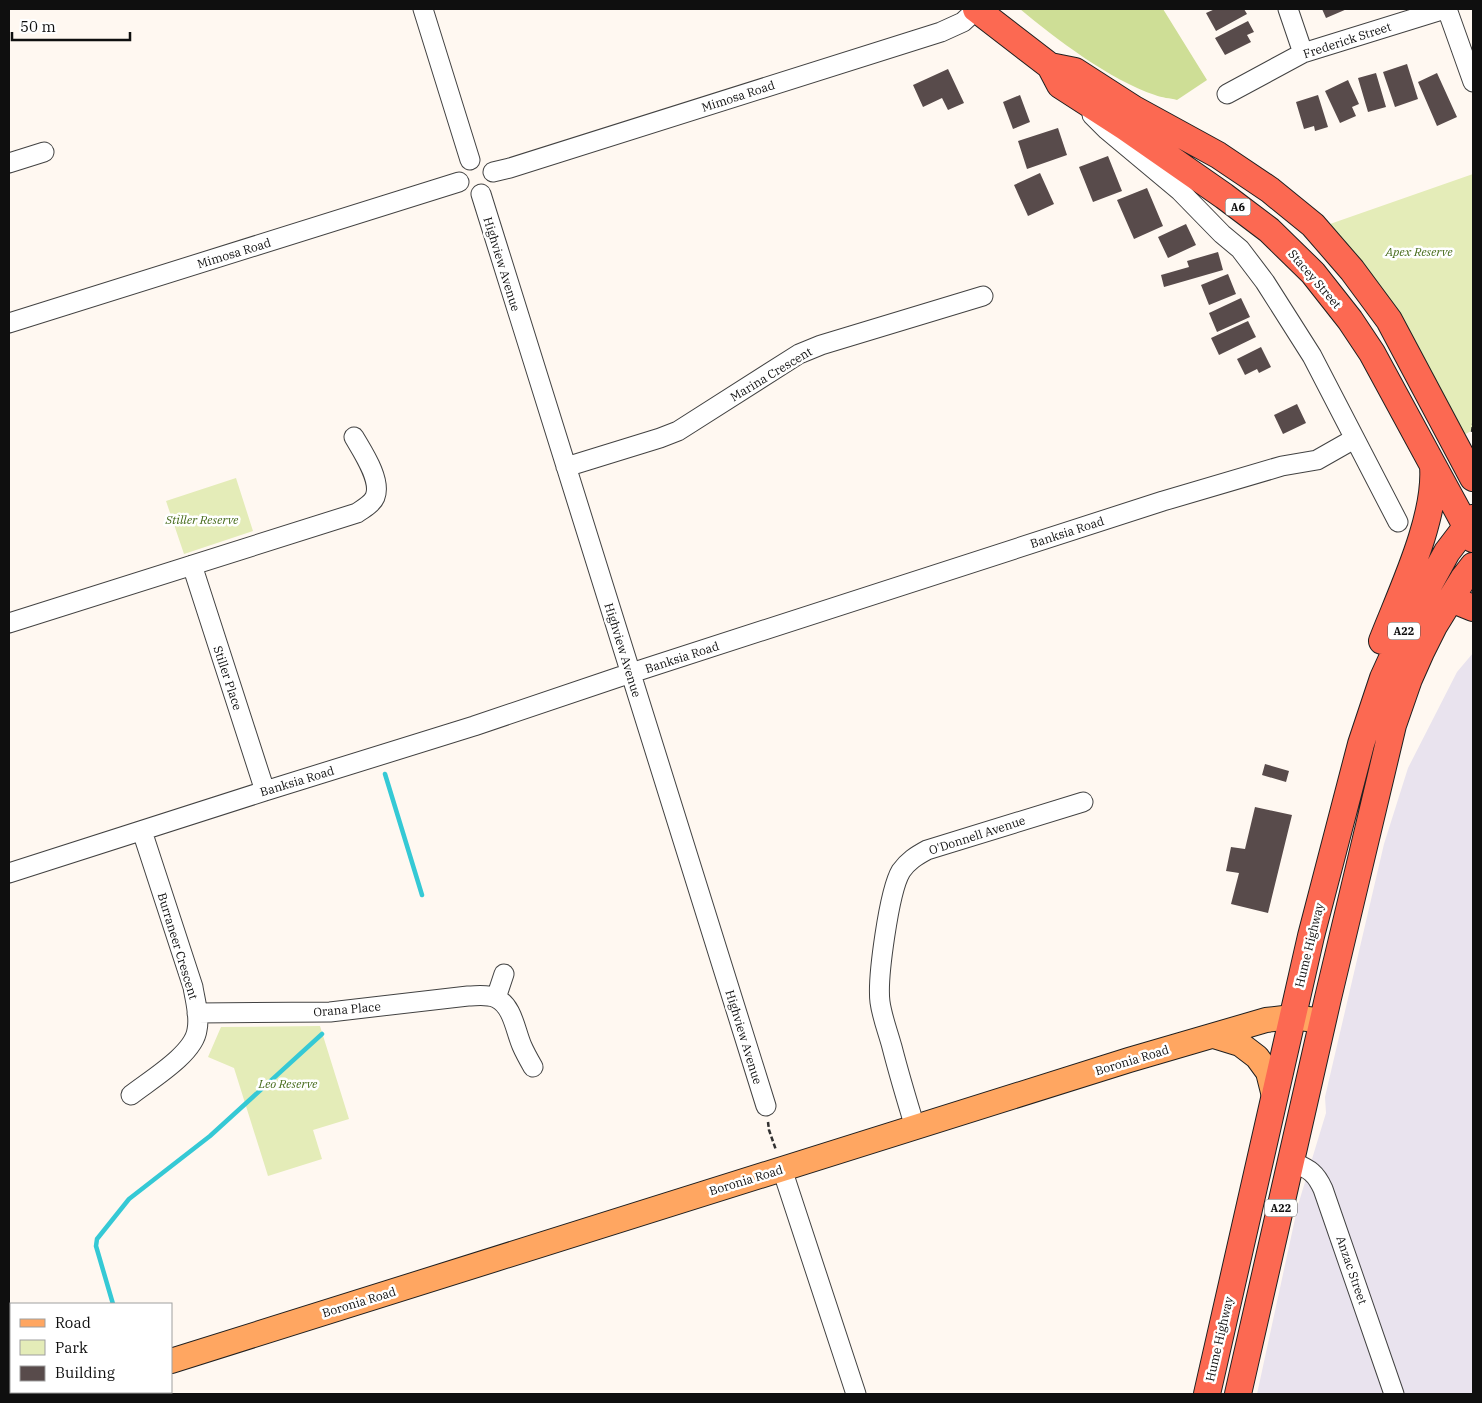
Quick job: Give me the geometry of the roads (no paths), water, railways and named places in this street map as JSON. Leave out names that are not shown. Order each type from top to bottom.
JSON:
[{"type":"highway","name":"Stacey Street","points":[[977,9],[1050,66],[1060,85],[1216,191],[1269,230],[1295,254],[1350,320],[1372,353],[1433,465],[1471,528]]},
{"type":"highway","name":"Stacey Street","points":[[1050,66],[1076,72],[1134,109],[1218,155],[1270,190],[1313,226],[1352,270],[1389,320],[1473,478]]},
{"type":"highway","points":[[1361,744],[1379,648],[1428,517],[1434,480],[1433,465]]},
{"type":"highway","name":"Hume Highway","points":[[1206,1394],[1311,936],[1361,744],[1383,678],[1408,623],[1432,576],[1447,552],[1471,528]]},
{"type":"highway","name":"A22","points":[[1238,1394],[1381,772],[1400,701],[1421,652],[1462,604],[1473,566]]},
{"type":"main road","name":"Boronia Road","points":[[172,1361],[1129,1060],[1266,1020],[1292,1017],[1323,1021]]},
{"type":"main road","points":[[1214,1036],[1240,1044],[1257,1057],[1268,1072],[1274,1096]]},
{"type":"street","points":[[423,9],[470,160]]},
{"type":"street","name":"Mimosa Road","points":[[493,172],[941,32],[963,22],[977,9]]},
{"type":"street","points":[[1288,9],[1303,53]]},
{"type":"street","points":[[1446,9],[1473,82]]},
{"type":"street","name":"Frederick Street","points":[[1227,94],[1303,53],[1446,9]]},
{"type":"street","name":"Stacey Street","points":[[1072,94],[1107,130],[1180,191],[1222,234],[1240,249],[1265,282],[1312,356],[1398,522]]},
{"type":"street","points":[[9,163],[44,152]]},
{"type":"street","points":[[470,160],[484,161],[490,166],[493,172],[493,183],[486,192],[481,194],[468,193],[459,182],[460,169],[470,160]]},
{"type":"street","name":"Mimosa Road","points":[[9,324],[459,182]]},
{"type":"street","name":"Highview Avenue","points":[[481,194],[766,1106]]},
{"type":"street","name":"Marina Crescent","points":[[566,467],[678,431],[799,354],[821,345],[983,296]]},
{"type":"street","points":[[9,623],[376,507],[376,486],[373,474],[365,455],[354,437]]},
{"type":"street","name":"Banksia Road","points":[[9,873],[265,790],[474,726],[1153,504],[1282,466],[1316,460],[1354,439]]},
{"type":"street","name":"Stiller Place","points":[[192,565],[265,790]]},
{"type":"street","name":"O'Donnell Avenue","points":[[915,1128],[880,1004],[879,984],[886,933],[895,885],[900,873],[914,857],[927,850],[1083,802]]},
{"type":"street","name":"Burraneer Crescent","points":[[131,1095],[180,1058],[191,1045],[198,1031],[193,987],[142,831]]},
{"type":"street","points":[[504,974],[496,998],[510,1012],[522,1046],[533,1067]]},
{"type":"street","name":"Orana Place","points":[[197,1014],[330,1012],[468,996],[486,995],[496,998]]},
{"type":"street","name":"Anzac Street","points":[[1291,1161],[1313,1171],[1323,1188],[1394,1394]]},
{"type":"street","points":[[782,1169],[856,1394]]},
{"type":"waterway","points":[[385,774],[422,895]]},
{"type":"waterway","points":[[113,1303],[96,1246],[97,1239],[129,1199],[210,1136],[322,1034]]},
{"type":"park label","name":"Apex Reserve","points":[[1419,251]]},
{"type":"park label","name":"Stiller Reserve","points":[[202,519]]},
{"type":"park label","name":"Leo Reserve","points":[[288,1083]]}]
